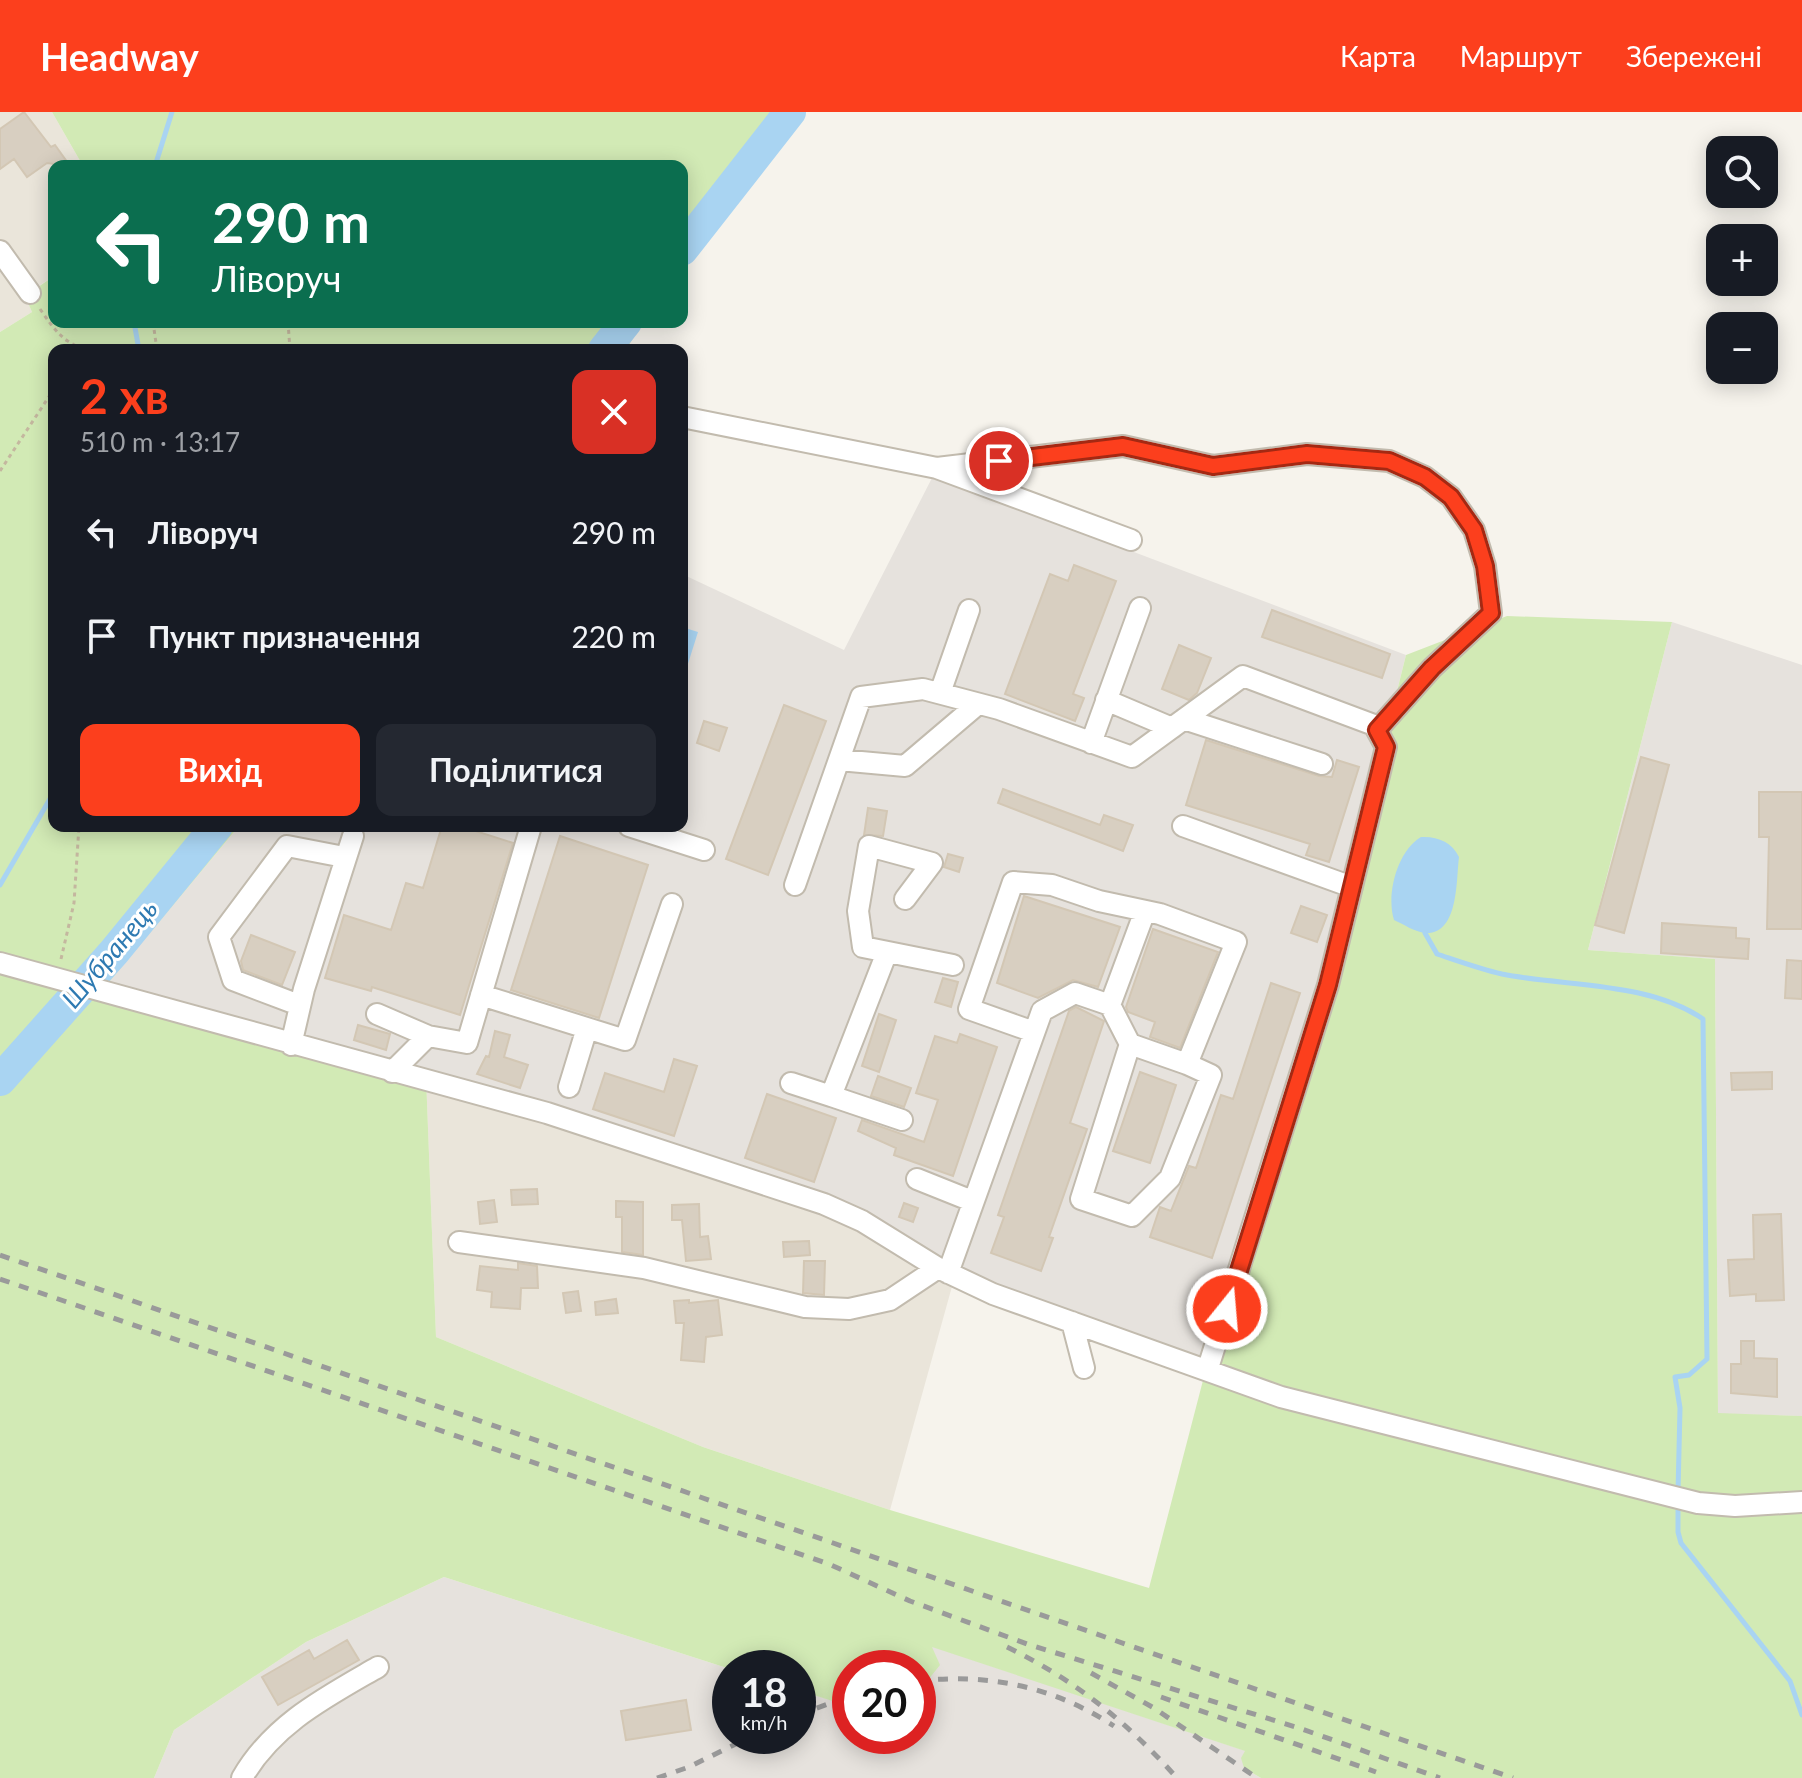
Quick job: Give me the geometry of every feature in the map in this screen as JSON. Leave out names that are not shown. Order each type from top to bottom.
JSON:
[{"type":"lane","points":[[0,251],[30,293]]},
{"type":"lane","points":[[688,418],[937,468],[1131,540]]},
{"type":"lane","points":[[937,468],[1123,446],[1213,466],[1307,454],[1389,461],[1425,477],[1451,497],[1474,530],[1485,566],[1491,613],[1432,668],[1377,730]]},
{"type":"lane","points":[[1091,743],[1140,608]]},
{"type":"lane","points":[[940,693],[969,610]]},
{"type":"lane","points":[[795,885],[861,697],[923,689],[978,704],[1132,757],[1243,676],[1374,725],[1386,747],[1328,985],[1208,1368]]},
{"type":"lane","points":[[1106,700],[1178,724],[1322,764]]},
{"type":"lane","points":[[839,760],[905,766],[978,704]]},
{"type":"lane","points":[[1183,826],[1352,887]]},
{"type":"lane","points":[[377,1014],[428,1036],[467,1043],[529,832]]},
{"type":"lane","points":[[648,832],[704,850]]},
{"type":"lane","points":[[291,1045],[299,1005],[353,836]]},
{"type":"lane","points":[[299,1005],[233,980],[219,937],[287,846],[344,857]]},
{"type":"lane","points":[[905,899],[932,863],[869,846],[858,911],[863,947],[982,970]]},
{"type":"lane","points":[[1034,1032],[969,1009],[1013,882],[1052,885],[1145,911],[1236,942],[1187,1064]]},
{"type":"lane","points":[[481,995],[625,1040],[672,904]]},
{"type":"lane","points":[[1110,1005],[1145,911]]},
{"type":"lane","points":[[831,1096],[887,952]]},
{"type":"lane","points":[[4,964],[123,1000],[547,1113],[824,1204],[862,1221],[943,1270],[993,1294],[1208,1368],[1281,1397],[1698,1503],[1735,1506],[1802,1502]]},
{"type":"lane","points":[[459,1242],[644,1268],[805,1307],[849,1309],[890,1300],[943,1270],[972,1201],[1042,1011],[1075,993],[1110,1005],[1130,1044],[1211,1075],[1170,1178],[1132,1216],[1081,1199],[1130,1044]]},
{"type":"lane","points":[[569,1087],[587,1028]]},
{"type":"lane","points":[[392,1072],[428,1036]]},
{"type":"lane","points":[[791,1083],[902,1120]]},
{"type":"lane","points":[[917,1179],[972,1201]]},
{"type":"lane","points":[[1072,1322],[1084,1368]]},
{"type":"lane","points":[[242,1778],[269,1738],[307,1708],[378,1667]]},
{"type":"path","points":[[30,293],[48,321]]},
{"type":"path","points":[[53,328],[74,344]]},
{"type":"path","points":[[0,471],[48,398]]},
{"type":"path","points":[[50,976],[74,903],[79,832]]},
{"type":"shaded area","points":[[0,112],[52,112],[80,160],[48,160],[48,280],[25,295],[32,312],[0,332]]},
{"type":"shaded area","points":[[933,476],[1406,655],[1324,983],[1207,1365],[956,1272],[865,1220],[103,989],[234,832],[688,832],[688,577],[844,650]]},
{"type":"shaded area","points":[[1672,622],[1802,665],[1802,1416],[1718,1414],[1715,959],[1588,950]]},
{"type":"shaded area","points":[[426,1076],[826,1201],[956,1272],[890,1510],[703,1447],[436,1337]]},
{"type":"shaded area","points":[[444,1577],[712,1663],[712,1754],[816,1754],[816,1696],[832,1700],[832,1754],[936,1754],[936,1650],[931,1650],[931,1646],[1246,1751],[1244,1768],[1261,1778],[154,1778],[174,1730],[306,1642]]},
{"type":"green space","points":[[52,112],[789,112],[697,227],[688,243],[688,160],[80,160]]},
{"type":"green space","points":[[48,280],[48,328],[639,328],[629,344],[48,344],[48,832],[234,832],[104,988],[426,1076],[436,1337],[703,1447],[890,1510],[1149,1588],[1207,1365],[1324,983],[1406,655],[1507,616],[1672,622],[1588,950],[1715,959],[1718,1413],[1802,1416],[1802,1778],[1261,1778],[1244,1768],[1241,1758],[1245,1751],[932,1647],[933,1650],[832,1650],[832,1701],[816,1696],[816,1650],[712,1650],[712,1663],[444,1577],[306,1642],[174,1730],[154,1778],[0,1778],[0,332],[32,312],[25,296]]},
{"type":"water","points":[[688,629],[698,632],[688,664]]},
{"type":"water","points":[[1421,837],[1443,841],[1459,857],[1450,916],[1436,931],[1425,933],[1394,920],[1391,898],[1400,863]]},
{"type":"building","points":[[24,112],[51,147],[55,145],[66,160],[48,160],[48,163],[27,177],[14,159],[0,169],[0,129]]},
{"type":"building","points":[[1074,565],[1116,581],[1073,694],[1084,698],[1075,721],[1005,694],[1050,574],[1068,581]]},
{"type":"building","points":[[1272,610],[1390,654],[1382,678],[1262,637]]},
{"type":"building","points":[[1179,645],[1211,658],[1197,693],[1189,700],[1162,689]]},
{"type":"building","points":[[784,705],[826,721],[768,875],[726,859]]},
{"type":"building","points":[[704,721],[727,728],[719,751],[697,743]]},
{"type":"building","points":[[1206,740],[1319,776],[1332,777],[1337,760],[1359,767],[1329,862],[1306,855],[1310,844],[1186,805]]},
{"type":"building","points":[[1641,757],[1669,765],[1624,933],[1595,925]]},
{"type":"building","points":[[1003,789],[1100,825],[1104,815],[1133,825],[1123,851],[998,803]]},
{"type":"building","points":[[1759,792],[1802,792],[1802,929],[1767,929],[1769,837],[1759,837]]},
{"type":"building","points":[[868,808],[887,811],[883,836],[864,835]]},
{"type":"building","points":[[440,832],[479,832],[513,843],[460,1015],[372,987],[371,991],[325,978],[344,915],[391,930],[406,883],[423,888]]},
{"type":"building","points":[[560,836],[648,865],[599,1018],[511,990]]},
{"type":"building","points":[[948,854],[963,858],[959,872],[944,867]]},
{"type":"building","points":[[1024,896],[1120,927],[1098,987],[1073,980],[1038,998],[997,983]]},
{"type":"building","points":[[1301,906],[1327,915],[1317,942],[1291,933]]},
{"type":"building","points":[[1662,923],[1736,928],[1736,938],[1749,939],[1748,959],[1661,953]]},
{"type":"building","points":[[1153,929],[1218,952],[1180,1048],[1150,1037],[1155,1022],[1128,1012],[1126,1007]]},
{"type":"building","points":[[251,935],[295,952],[282,985],[243,970],[241,961]]},
{"type":"building","points":[[1787,960],[1802,961],[1802,999],[1785,998]]},
{"type":"building","points":[[943,978],[958,982],[951,1007],[935,1002]]},
{"type":"building","points":[[1271,983],[1300,993],[1212,1258],[1150,1237],[1160,1207],[1171,1211],[1189,1166],[1196,1168],[1221,1095],[1233,1099]]},
{"type":"building","points":[[1076,1007],[1104,1021],[1070,1123],[1087,1129],[1049,1237],[1053,1238],[1041,1271],[991,1253],[1004,1217],[998,1215],[1069,1011]]},
{"type":"building","points":[[879,1014],[896,1020],[879,1072],[862,1066]]},
{"type":"building","points":[[358,1025],[390,1034],[386,1050],[354,1040]]},
{"type":"building","points":[[495,1031],[510,1035],[504,1057],[528,1065],[520,1088],[477,1074],[486,1056],[489,1057]]},
{"type":"building","points":[[960,1034],[997,1047],[953,1176],[894,1155],[896,1148],[858,1131],[862,1120],[924,1142],[938,1100],[916,1093],[935,1036],[957,1043]]},
{"type":"building","points":[[674,1059],[697,1066],[674,1136],[593,1109],[605,1073],[664,1092]]},
{"type":"building","points":[[1140,1072],[1176,1085],[1150,1163],[1113,1151]]},
{"type":"building","points":[[1772,1072],[1772,1089],[1732,1090],[1731,1073]]},
{"type":"building","points":[[878,1076],[911,1088],[904,1107],[871,1096]]},
{"type":"building","points":[[767,1094],[836,1118],[814,1182],[745,1158]]},
{"type":"building","points":[[537,1189],[538,1204],[512,1205],[511,1190]]},
{"type":"building","points":[[494,1200],[497,1222],[480,1224],[478,1202]]},
{"type":"building","points":[[616,1201],[643,1202],[643,1255],[622,1252],[622,1217],[616,1217]]},
{"type":"building","points":[[904,1203],[918,1208],[913,1222],[899,1217]]},
{"type":"building","points":[[699,1204],[700,1237],[708,1236],[711,1259],[686,1261],[682,1220],[672,1220],[672,1205]]},
{"type":"building","points":[[1781,1214],[1784,1300],[1756,1301],[1756,1294],[1730,1296],[1728,1260],[1754,1259],[1753,1215]]},
{"type":"building","points":[[809,1241],[810,1255],[784,1257],[783,1242]]},
{"type":"building","points":[[804,1261],[825,1261],[824,1295],[803,1293]]},
{"type":"building","points":[[518,1263],[537,1266],[538,1288],[521,1288],[520,1309],[491,1307],[492,1292],[477,1290],[480,1266],[518,1270]]},
{"type":"building","points":[[578,1291],[581,1311],[566,1313],[563,1293]]},
{"type":"building","points":[[616,1299],[618,1313],[596,1315],[595,1302]]},
{"type":"building","points":[[689,1300],[689,1303],[718,1300],[722,1335],[706,1337],[704,1362],[681,1360],[684,1323],[676,1323],[674,1301]]},
{"type":"building","points":[[1741,1341],[1754,1341],[1754,1358],[1777,1359],[1777,1397],[1731,1393],[1731,1364],[1741,1364]]},
{"type":"building","points":[[347,1640],[359,1660],[278,1705],[262,1677],[309,1650],[314,1659]]},
{"type":"building","points":[[686,1700],[691,1730],[626,1740],[621,1711]]},
{"type":"waterway","points":[[157,160],[172,112]]},
{"type":"waterway","name":"Шубранець","points":[[688,242],[790,112]]},
{"type":"waterway","points":[[135,328],[138,344]]},
{"type":"waterway","name":"Шубранець","points":[[609,344],[621,328]]},
{"type":"waterway","points":[[0,885],[48,802]]},
{"type":"waterway","name":"Шубранець","points":[[0,1080],[114,952],[212,832]]},
{"type":"waterway","points":[[1425,933],[1437,954],[1477,967],[1527,978],[1632,991],[1681,1007],[1703,1019],[1707,1359],[1689,1375],[1675,1377],[1680,1408],[1678,1492]]},
{"type":"waterway","points":[[1678,1502],[1681,1543],[1790,1681],[1802,1715]]},
{"type":"railway","points":[[0,1255],[1513,1778]]},
{"type":"railway","points":[[0,1279],[829,1564],[910,1601],[1027,1644],[1299,1728],[1440,1778]]},
{"type":"railway","points":[[1007,1647],[1099,1704],[1177,1778]]},
{"type":"railway","points":[[1091,1673],[1154,1708],[1257,1778]]},
{"type":"railway","points":[[936,1680],[971,1679],[1020,1686],[1068,1701],[1114,1726]]},
{"type":"railway","points":[[1161,1697],[1376,1772]]},
{"type":"railway","points":[[816,1708],[832,1703]]},
{"type":"railway","points":[[657,1778],[715,1754]]},
{"type":"route","points":[[999,461],[1123,446],[1213,466],[1307,454],[1389,461],[1425,477],[1451,497],[1474,530],[1485,566],[1491,613],[1432,668],[1377,730],[1386,747],[1328,985],[1227,1309]]}]
